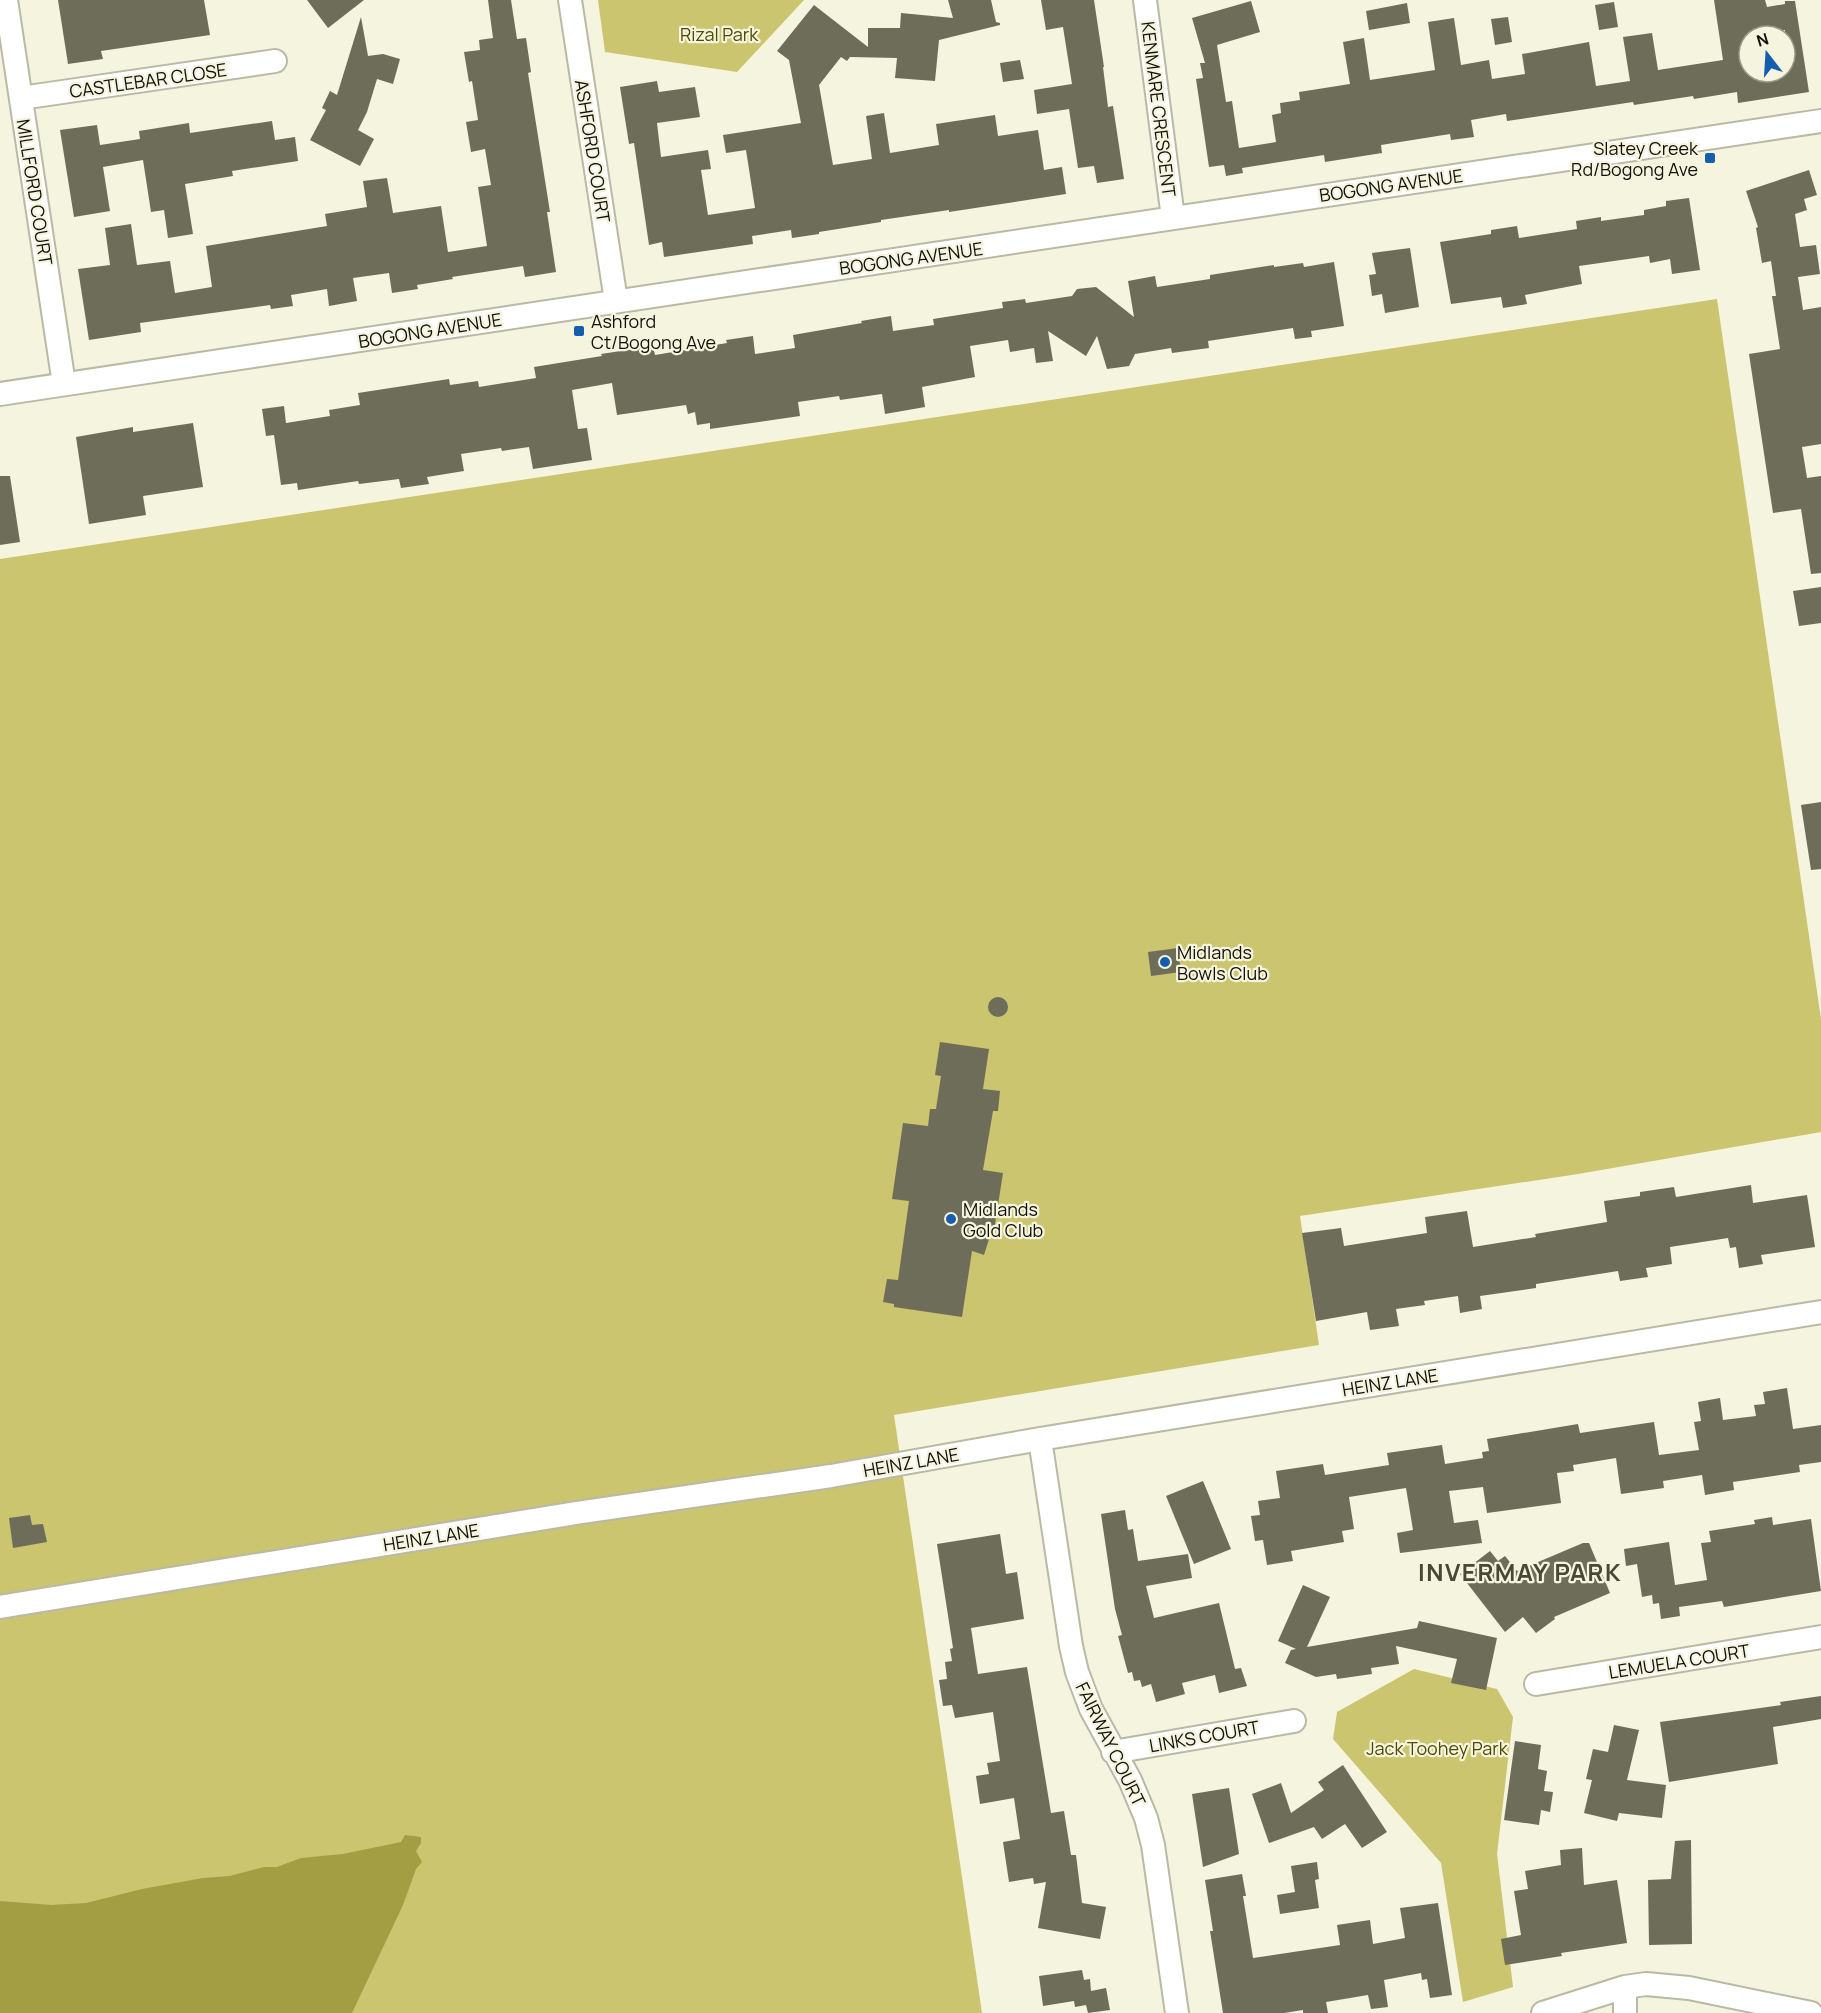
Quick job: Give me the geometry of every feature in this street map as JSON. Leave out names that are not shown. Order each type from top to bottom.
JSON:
[{"type":"street","name":"MILLFORD COURT","points":[[6,0],[64,384]]},
{"type":"street","name":"ASHFORD COURT","points":[[570,0],[616,301]]},
{"type":"street","name":"KENMARE CRESCENT","points":[[1145,0],[1173,218]]},
{"type":"street","name":"CASTLEBAR CLOSE","points":[[21,98],[275,61]]},
{"type":"street","name":"BOGONG AVENUE","points":[[0,394],[1821,121]]},
{"type":"street","name":"HEINZ LANE","points":[[0,1607],[564,1515],[810,1479],[1040,1439],[1821,1312]]},
{"type":"street","name":"FAIRWAY COURT","points":[[1040,1439],[1071,1646],[1077,1672],[1091,1709],[1137,1795],[1149,1829],[1177,2013]]},
{"type":"street","name":"LEMUELA COURT","points":[[1536,1684],[1821,1637]]},
{"type":"street","name":"LINKS COURT","points":[[1113,1752],[1294,1721]]},
{"type":"street","points":[[1543,2013],[1625,1987],[1646,1984],[1678,1986],[1811,2013]]},
{"type":"street","points":[[1625,1987],[1625,2013]]},
{"type":"green space","name":"Rizal Park","points":[[598,0],[804,0],[737,72],[605,52]]},
{"type":"green space","points":[[1717,299],[1821,1019],[1821,1132],[1578,1174],[1300,1216],[1319,1345],[894,1415],[982,2013],[0,2013],[0,559]]},
{"type":"green space","name":"Jack Toohey Park","points":[[1414,1669],[1497,1689],[1513,1717],[1497,1854],[1513,1987],[1463,2002],[1441,1863],[1333,1739],[1337,1712]]},
{"type":"shaded area","points":[[405,1835],[421,1837],[421,1843],[416,1851],[422,1862],[416,1869],[403,1905],[352,2013],[0,2013],[0,1901],[51,1905],[86,1903],[142,1889],[203,1878],[230,1876],[264,1867],[277,1867],[301,1858],[343,1854],[401,1842]]},
{"type":"building","points":[[58,0],[204,0],[210,35],[101,51],[103,59],[68,64]]},
{"type":"building","points":[[307,0],[364,0],[328,28]]},
{"type":"building","points":[[488,0],[511,0],[517,39],[526,38],[531,72],[528,73],[550,212],[547,212],[556,272],[525,277],[523,266],[452,277],[453,279],[417,285],[418,289],[392,293],[389,273],[353,278],[357,301],[329,306],[327,289],[291,295],[293,306],[271,309],[270,305],[140,323],[141,332],[89,340],[78,269],[110,265],[105,228],[131,224],[137,265],[170,261],[175,293],[212,287],[206,246],[327,226],[325,214],[367,207],[363,181],[387,178],[393,213],[441,206],[448,252],[487,246],[478,187],[491,185],[485,149],[471,152],[466,122],[478,120],[472,81],[469,82],[464,52],[480,50],[479,40],[493,38]]},
{"type":"building","points":[[948,0],[991,0],[996,22],[1000,25],[939,40],[935,81],[895,78],[897,58],[850,57],[847,61],[841,57],[819,85],[833,165],[872,159],[866,116],[884,113],[890,153],[939,145],[936,124],[995,115],[998,136],[1038,130],[1044,170],[1062,167],[1066,194],[881,220],[881,222],[792,238],[791,230],[752,236],[753,244],[664,257],[662,242],[649,245],[634,143],[629,144],[620,87],[657,81],[659,92],[695,87],[700,117],[657,123],[661,157],[708,150],[711,169],[701,170],[708,215],[755,208],[746,150],[726,153],[723,135],[801,123],[789,60],[777,51],[814,5],[868,47],[868,28],[900,28],[901,13],[953,18]]},
{"type":"building","points":[[1041,0],[1094,0],[1108,107],[1113,106],[1124,179],[1097,183],[1094,166],[1078,168],[1069,109],[1037,114],[1034,90],[1072,84],[1063,27],[1046,30]]},
{"type":"building","points":[[1714,0],[1765,0],[1767,7],[1785,4],[1785,1],[1795,1],[1809,92],[1738,103],[1737,92],[1694,99],[1693,96],[1634,105],[1633,102],[1507,121],[1506,114],[1471,120],[1474,137],[1451,140],[1450,134],[1381,145],[1382,153],[1325,162],[1324,155],[1242,168],[1243,173],[1226,176],[1224,165],[1209,167],[1196,79],[1203,78],[1200,63],[1205,63],[1192,18],[1251,1],[1260,32],[1217,45],[1226,102],[1232,101],[1239,148],[1276,142],[1272,115],[1281,113],[1280,103],[1300,100],[1299,92],[1350,84],[1343,42],[1364,38],[1370,80],[1435,70],[1428,22],[1454,18],[1461,65],[1489,60],[1492,79],[1525,74],[1522,54],[1589,42],[1596,86],[1630,81],[1623,37],[1652,33],[1658,70],[1723,60]]},
{"type":"building","points":[[1614,2],[1618,27],[1599,30],[1595,5]]},
{"type":"building","points":[[1407,3],[1410,23],[1369,30],[1366,11]]},
{"type":"building","points":[[361,17],[368,56],[383,54],[400,59],[393,84],[377,79],[367,112],[358,130],[374,139],[360,166],[310,140],[326,110],[322,108],[330,91],[337,95]]},
{"type":"building","points":[[1508,17],[1512,42],[1495,45],[1491,19]]},
{"type":"building","points":[[1020,60],[1024,79],[1003,82],[1000,63]]},
{"type":"building","points":[[272,121],[275,140],[295,137],[298,161],[232,171],[233,176],[185,184],[193,234],[168,238],[164,210],[151,212],[143,160],[103,167],[110,211],[74,217],[60,130],[97,125],[100,145],[140,139],[139,131],[189,123],[190,133]]},
{"type":"building","points":[[1809,170],[1817,195],[1804,199],[1807,210],[1795,214],[1800,247],[1816,245],[1820,274],[1798,277],[1803,310],[1821,307],[1821,444],[1802,447],[1807,478],[1821,476],[1821,573],[1811,574],[1801,509],[1773,513],[1749,354],[1780,349],[1772,296],[1776,296],[1771,261],[1762,263],[1756,228],[1758,227],[1746,191]]},
{"type":"building","points":[[1689,198],[1700,270],[1672,274],[1670,259],[1650,263],[1649,256],[1579,266],[1582,284],[1525,295],[1527,304],[1503,308],[1501,297],[1451,304],[1440,242],[1491,234],[1491,230],[1517,226],[1519,238],[1577,229],[1576,221],[1601,217],[1601,221],[1644,215],[1644,210],[1666,206],[1666,201]]},
{"type":"building","points":[[1410,248],[1419,307],[1385,313],[1382,294],[1372,296],[1369,275],[1376,274],[1372,253]]},
{"type":"building","points":[[1334,262],[1344,326],[1311,331],[1312,337],[1295,339],[1293,328],[1208,341],[1209,348],[1172,353],[1171,348],[1135,354],[1129,366],[1107,369],[1097,336],[1086,356],[1048,331],[1053,361],[1036,363],[1034,348],[1010,352],[1008,340],[970,346],[975,377],[922,387],[925,407],[885,414],[882,394],[840,400],[839,396],[798,402],[800,416],[710,429],[710,423],[697,425],[695,412],[688,414],[686,405],[617,415],[612,383],[572,390],[578,429],[587,428],[592,460],[533,469],[529,447],[502,451],[501,448],[461,454],[464,471],[427,477],[429,484],[401,488],[399,479],[359,484],[358,481],[298,490],[297,483],[281,485],[274,435],[266,436],[262,409],[284,406],[286,423],[330,416],[329,410],[360,405],[358,393],[449,379],[450,385],[478,381],[479,387],[536,378],[534,367],[602,356],[601,354],[653,346],[655,355],[727,343],[726,340],[753,336],[755,354],[795,348],[793,335],[862,323],[861,321],[891,316],[893,331],[934,325],[933,319],[1003,308],[1002,302],[1025,299],[1026,303],[1072,296],[1077,289],[1096,287],[1134,317],[1128,281],[1155,276],[1157,287],[1210,279],[1210,275],[1274,265],[1274,267],[1303,263],[1304,267]]},
{"type":"building","points":[[193,423],[203,487],[143,496],[146,515],[89,524],[76,437],[133,427],[133,432]]},
{"type":"building","points":[[0,476],[10,476],[20,542],[0,545]]},
{"type":"building","points":[[1821,587],[1821,623],[1799,626],[1793,591]]},
{"type":"building","points":[[1821,802],[1821,869],[1811,870],[1801,805]]},
{"type":"building","name":"Midlands Bowls Club","points":[[1178,948],[1181,972],[1151,976],[1148,952]]},
{"type":"building","points":[[998,997],[1005,1000],[1008,1007],[1005,1014],[998,1017],[991,1014],[988,1007],[991,1000]]},
{"type":"building","name":"Midlands Gold Club","points":[[940,1042],[989,1049],[983,1089],[1000,1091],[998,1111],[993,1111],[983,1170],[1003,1173],[993,1237],[990,1236],[984,1255],[972,1251],[962,1317],[894,1307],[894,1304],[883,1302],[887,1279],[898,1280],[909,1201],[892,1199],[903,1123],[928,1126],[930,1109],[936,1109],[941,1076],[935,1075]]},
{"type":"building","points":[[1751,1185],[1753,1203],[1807,1195],[1815,1247],[1761,1255],[1763,1264],[1739,1268],[1736,1247],[1730,1248],[1728,1238],[1670,1247],[1672,1264],[1646,1268],[1648,1277],[1620,1281],[1618,1271],[1536,1284],[1536,1288],[1480,1296],[1482,1309],[1460,1313],[1458,1296],[1424,1301],[1425,1305],[1396,1309],[1399,1326],[1370,1330],[1367,1312],[1316,1321],[1302,1233],[1341,1228],[1344,1246],[1427,1233],[1425,1217],[1467,1211],[1473,1247],[1607,1222],[1604,1201],[1640,1196],[1640,1192],[1674,1187],[1676,1197]]},
{"type":"building","points":[[1787,1388],[1793,1429],[1821,1425],[1821,1462],[1799,1465],[1800,1472],[1733,1482],[1734,1490],[1705,1495],[1702,1475],[1663,1481],[1664,1488],[1621,1494],[1616,1458],[1573,1465],[1574,1471],[1557,1473],[1561,1503],[1487,1513],[1483,1487],[1449,1491],[1454,1523],[1478,1520],[1482,1543],[1400,1553],[1397,1533],[1413,1530],[1406,1488],[1349,1497],[1354,1529],[1342,1531],[1344,1542],[1291,1551],[1293,1561],[1267,1565],[1263,1540],[1255,1541],[1251,1516],[1260,1515],[1258,1501],[1280,1498],[1276,1471],[1323,1464],[1325,1475],[1389,1465],[1387,1453],[1442,1445],[1445,1464],[1483,1458],[1482,1452],[1489,1451],[1487,1439],[1578,1424],[1580,1433],[1654,1422],[1659,1455],[1699,1450],[1694,1422],[1701,1421],[1698,1402],[1720,1398],[1723,1420],[1756,1416],[1754,1405],[1765,1404],[1763,1392]]},
{"type":"building","points":[[1203,1481],[1231,1549],[1194,1564],[1166,1496]]},
{"type":"building","points":[[1125,1510],[1128,1530],[1133,1529],[1138,1561],[1188,1554],[1192,1578],[1146,1586],[1154,1618],[1219,1603],[1235,1669],[1241,1668],[1247,1686],[1219,1693],[1215,1675],[1182,1683],[1185,1694],[1156,1702],[1151,1684],[1142,1687],[1140,1680],[1134,1681],[1132,1672],[1128,1673],[1118,1636],[1122,1635],[1115,1609],[1101,1514]]},
{"type":"building","points":[[30,1515],[32,1525],[43,1524],[47,1542],[13,1548],[9,1518]]},
{"type":"building","points":[[1772,1517],[1773,1525],[1811,1519],[1821,1591],[1724,1607],[1722,1601],[1679,1607],[1680,1616],[1661,1619],[1659,1603],[1653,1604],[1652,1595],[1642,1597],[1637,1564],[1626,1566],[1624,1549],[1669,1542],[1675,1585],[1707,1580],[1701,1543],[1711,1542],[1709,1531],[1755,1524],[1754,1520]]},
{"type":"building","points":[[1000,1534],[1006,1574],[1017,1572],[1024,1619],[971,1628],[978,1674],[1027,1667],[1051,1813],[1064,1811],[1071,1855],[1076,1855],[1082,1903],[1106,1907],[1100,1939],[1038,1928],[1046,1882],[1034,1884],[1033,1878],[1009,1882],[1003,1842],[1020,1839],[1014,1798],[980,1804],[976,1776],[989,1774],[987,1763],[1000,1761],[993,1712],[955,1718],[952,1705],[943,1706],[939,1680],[947,1679],[945,1662],[952,1661],[950,1649],[953,1648],[937,1544]]},
{"type":"building","points":[[1583,1543],[1589,1543],[1610,1593],[1554,1617],[1555,1619],[1536,1633],[1523,1617],[1505,1632],[1460,1574],[1490,1551],[1498,1561],[1505,1556],[1517,1571]]},
{"type":"building","points":[[1303,1585],[1330,1597],[1307,1647],[1417,1628],[1419,1621],[1497,1638],[1486,1690],[1451,1683],[1457,1659],[1396,1646],[1399,1664],[1371,1668],[1372,1674],[1337,1679],[1336,1674],[1316,1677],[1285,1663],[1291,1650],[1296,1649],[1278,1641]]},
{"type":"building","points":[[1821,1696],[1821,1719],[1773,1727],[1778,1764],[1669,1782],[1660,1722],[1781,1705],[1780,1702]]},
{"type":"building","points":[[1614,1725],[1639,1730],[1627,1780],[1666,1785],[1662,1818],[1619,1813],[1617,1821],[1584,1813],[1592,1780],[1586,1779],[1593,1749],[1608,1752]]},
{"type":"building","points":[[1515,1741],[1541,1745],[1538,1769],[1547,1771],[1544,1791],[1553,1792],[1550,1812],[1541,1810],[1539,1825],[1504,1820]]},
{"type":"building","points":[[1343,1765],[1387,1832],[1362,1848],[1345,1824],[1322,1839],[1314,1827],[1269,1843],[1252,1794],[1281,1783],[1291,1813],[1324,1790],[1318,1782]]},
{"type":"building","points":[[1229,1788],[1239,1854],[1203,1867],[1192,1794]]},
{"type":"building","points":[[1691,1840],[1692,1944],[1649,1945],[1648,1880],[1671,1879],[1675,1841]]},
{"type":"building","points":[[1582,1848],[1584,1885],[1617,1880],[1627,1943],[1561,1953],[1562,1956],[1505,1965],[1501,1939],[1521,1935],[1514,1891],[1528,1889],[1525,1871],[1561,1865],[1560,1850]]},
{"type":"building","points":[[1317,1862],[1319,1879],[1315,1880],[1319,1908],[1280,1914],[1277,1895],[1295,1892],[1291,1866]]},
{"type":"building","points":[[1242,1874],[1246,1896],[1243,1896],[1253,1958],[1340,1945],[1337,1925],[1370,1920],[1373,1944],[1405,1938],[1400,1908],[1438,1903],[1452,1995],[1430,1998],[1427,1979],[1422,1980],[1421,1973],[1384,1980],[1388,2007],[1371,2009],[1368,1995],[1326,2002],[1328,2013],[1303,2013],[1303,2010],[1284,2013],[1223,2013],[1210,1931],[1213,1931],[1205,1880]]},
{"type":"building","points":[[1082,1970],[1084,1980],[1090,1979],[1091,1991],[1106,1988],[1110,2010],[1088,2013],[1086,2005],[1075,2007],[1074,2001],[1043,2006],[1039,1976]]},
{"type":"place","name":"Slatey Creek Rd/Bogong Ave","points":[[1710,158]]},
{"type":"place","name":"Ashford Ct/Bogong Ave","points":[[579,331]]},
{"type":"place","name":"Midlands Bowls Club","points":[[1165,962]]},
{"type":"place","name":"Midlands Gold Club","points":[[951,1219]]},
{"type":"district","name":"INVERMAY PARK","points":[[1520,1571]]}]
